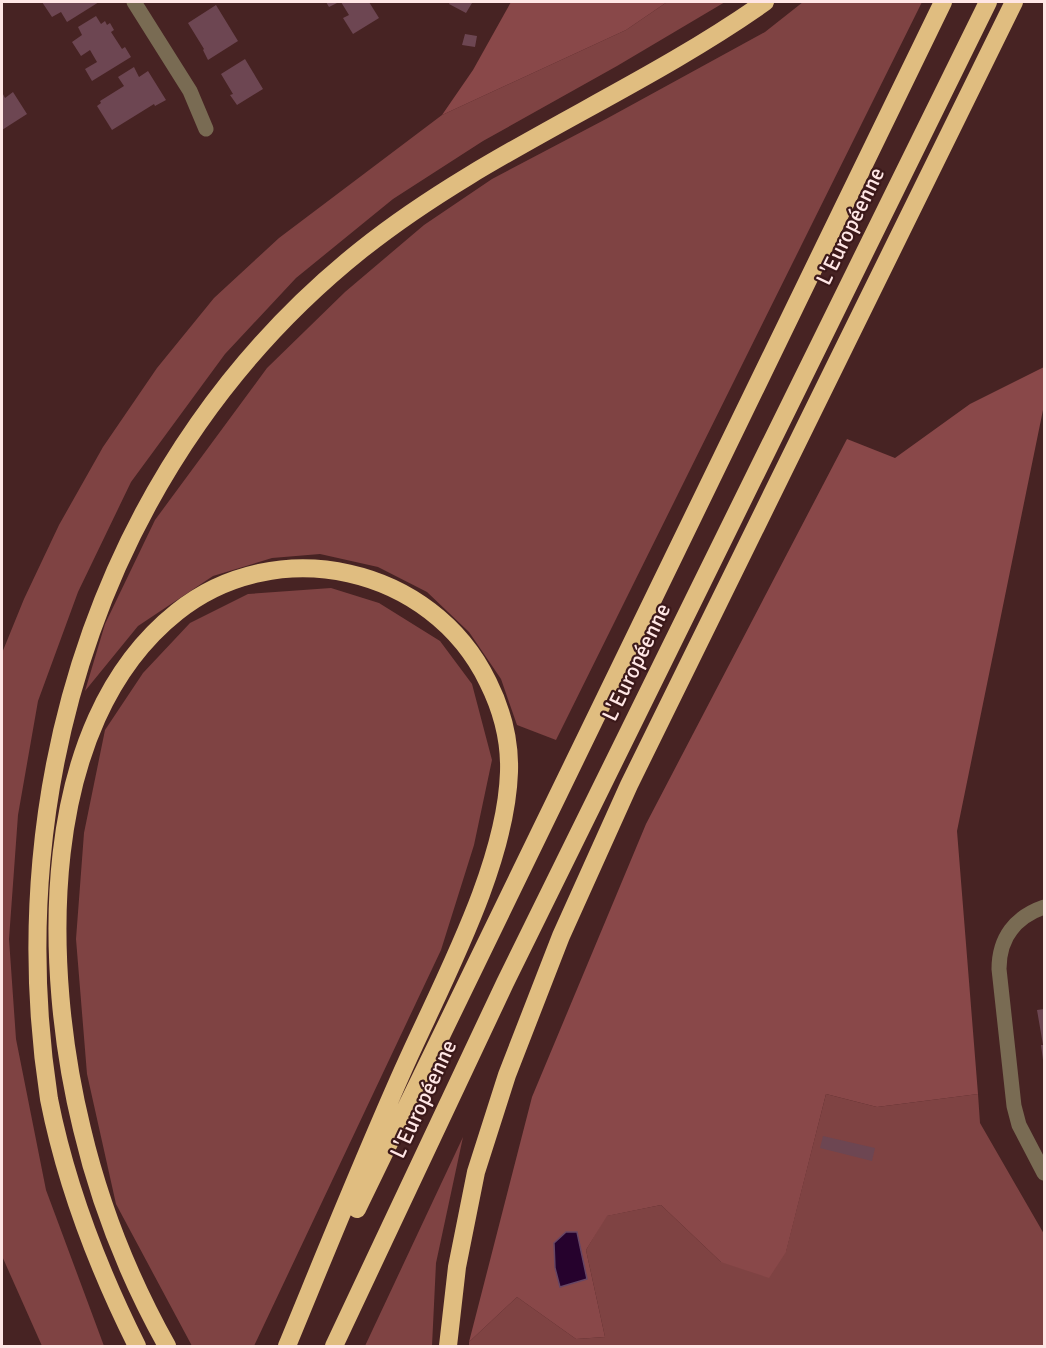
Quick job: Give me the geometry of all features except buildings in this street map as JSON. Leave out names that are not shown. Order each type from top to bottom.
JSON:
[{"type":"highway","points":[[137,1347],[108,1286],[89,1238],[60,1144],[50,1101],[38,1026],[33,952],[33,902],[38,843],[51,756],[82,643],[115,563],[180,446],[262,342],[327,278],[377,238],[446,190],[682,56],[765,2]]},
{"type":"highway","name":"L'Européenne","points":[[289,1347],[943,2]]},
{"type":"highway","name":"L'Européenne","points":[[334,1347],[505,982],[988,2]]},
{"type":"highway","points":[[448,1347],[457,1267],[476,1172],[499,1096],[565,925],[621,800],[1014,2]]},
{"type":"highway","points":[[167,1347],[135,1283],[105,1207],[86,1146],[69,1068],[62,1007],[58,924],[61,860],[70,798],[83,751],[100,709],[128,663],[166,622],[193,600],[237,579],[285,569],[318,568],[360,576],[392,588],[423,607],[450,630],[477,663],[496,698],[507,739],[509,776],[503,820],[476,906],[398,1082],[289,1347]]},
{"type":"street","points":[[134,2],[190,91],[206,129]]},
{"type":"street","points":[[1044,907],[1017,922],[1000,949],[999,969],[1014,1106],[1019,1125],[1044,1173]]},
{"type":"shaded area","points":[[511,2],[667,2],[626,30],[442,115],[473,70]]},
{"type":"shaded area","points":[[667,2],[725,2],[483,141],[393,199],[296,278],[225,354],[131,482],[78,592],[38,701],[18,815],[9,939],[16,1039],[46,1190],[104,1346],[42,1346],[2,1256],[2,653],[24,599],[59,525],[103,447],[157,368],[214,298],[279,238],[442,115],[626,30]]},
{"type":"shaded area","points":[[803,2],[922,2],[556,740],[517,725],[501,679],[469,632],[427,592],[378,567],[320,554],[272,558],[213,576],[138,626],[85,691],[105,624],[155,520],[267,368],[345,292],[424,225],[492,179],[765,32]]},
{"type":"shaded area","points":[[1044,367],[1044,405],[957,831],[978,1094],[877,1107],[826,1094],[786,1252],[769,1278],[721,1262],[661,1205],[607,1216],[586,1250],[605,1337],[576,1339],[517,1297],[469,1342],[532,1097],[646,824],[847,439],[895,458],[970,404]]},
{"type":"shaded area","points":[[331,588],[379,603],[440,641],[472,684],[492,760],[474,845],[441,950],[254,1346],[192,1346],[116,1204],[87,1074],[76,939],[84,833],[105,730],[143,673],[190,623],[248,594]]},
{"type":"shaded area","points":[[826,1094],[877,1107],[978,1094],[980,1123],[1044,1234],[1044,1346],[469,1346],[469,1342],[517,1297],[576,1339],[605,1337],[586,1250],[606,1216],[661,1205],[721,1262],[786,1251]]},
{"type":"shaded area","points":[[463,1137],[436,1263],[432,1346],[365,1346]]},
{"type":"shaded area","points":[[566,1232],[577,1232],[587,1279],[560,1287],[555,1268],[554,1243]]}]
